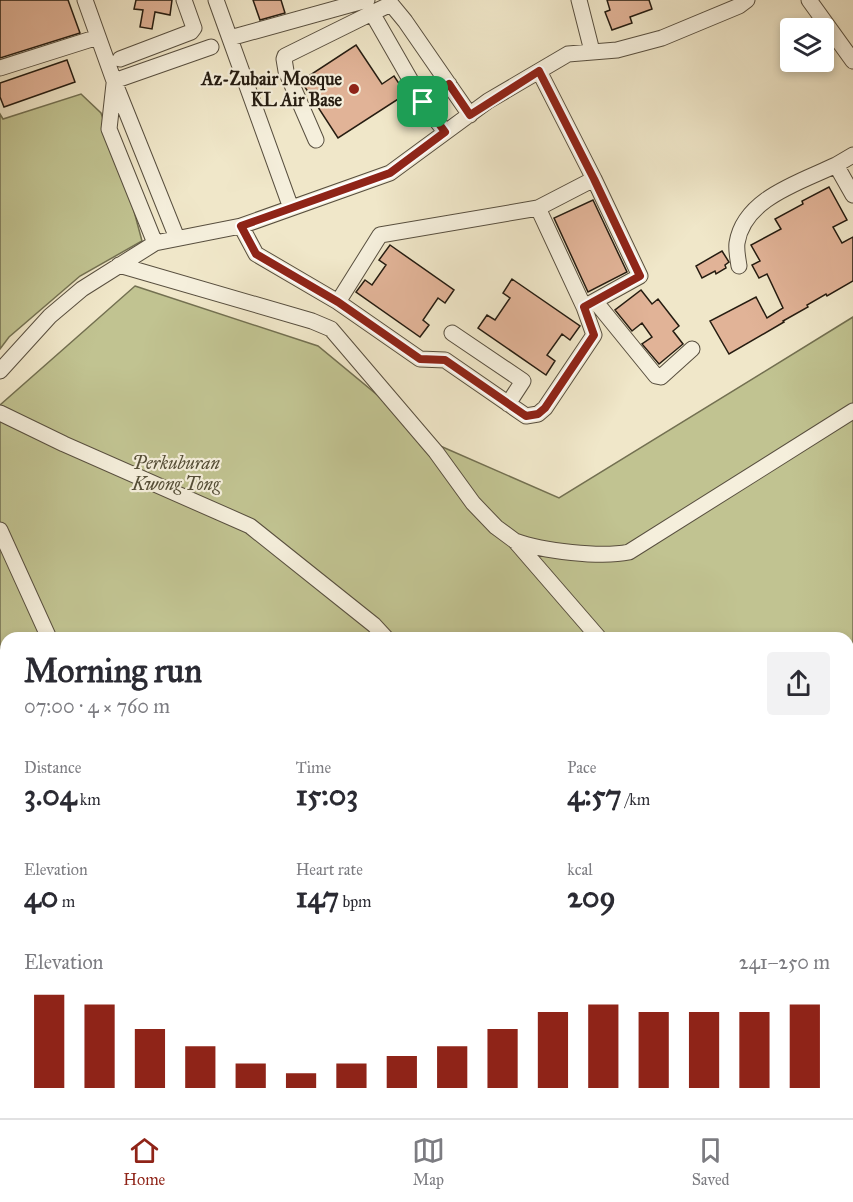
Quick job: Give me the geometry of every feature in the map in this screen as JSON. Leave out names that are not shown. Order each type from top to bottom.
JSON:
[{"type":"street","points":[[85,0],[114,81],[177,238]]},
{"type":"street","points":[[120,59],[191,32],[194,28],[184,0]]},
{"type":"street","points":[[216,0],[291,208]]},
{"type":"street","points":[[579,0],[592,51]]},
{"type":"street","points":[[0,371],[50,316],[82,289],[155,243],[241,226],[390,173],[470,115],[568,54],[617,50],[662,38],[739,6],[747,0]]},
{"type":"street","points":[[809,0],[853,61]]},
{"type":"street","points":[[230,38],[366,4],[391,4],[470,115]]},
{"type":"street","points":[[366,4],[423,102],[445,132]]},
{"type":"street","points":[[315,140],[286,71],[285,56],[366,4]]},
{"type":"street","points":[[0,69],[98,37]]},
{"type":"street","points":[[114,81],[211,47]]},
{"type":"street","points":[[539,71],[640,276],[589,304]]},
{"type":"street","points":[[114,81],[109,129],[155,243]]},
{"type":"street","points":[[423,102],[449,84]]},
{"type":"street","points":[[740,266],[736,245],[740,232],[751,213],[772,196],[853,155]]},
{"type":"street","points":[[836,165],[853,195]]},
{"type":"street","points":[[338,302],[380,235],[538,208],[594,179]]},
{"type":"street","points":[[538,208],[589,304],[656,376],[661,377],[692,349]]},
{"type":"street","points":[[241,226],[256,254],[338,302],[420,359],[445,360],[526,416],[538,414],[545,408],[594,335],[589,304]]},
{"type":"street","points":[[119,265],[312,321],[331,329],[435,452],[474,503],[496,527],[515,541],[594,632]]},
{"type":"street","points":[[452,333],[523,381],[507,404]]},
{"type":"street","points":[[515,541],[529,546],[612,556],[629,552],[853,411]]},
{"type":"street","points":[[0,413],[64,444],[250,526],[380,632]]},
{"type":"street","points":[[0,530],[46,632]]},
{"type":"green space","points":[[81,94],[101,113],[131,200],[142,241],[80,276],[9,337],[0,349],[0,114],[3,119]]},
{"type":"green space","name":"Perkuburan Kwong Tong","points":[[135,286],[318,346],[438,445],[559,498],[853,317],[853,632],[0,632],[0,405]]},
{"type":"building","points":[[0,0],[68,0],[80,33],[0,58]]},
{"type":"building","points":[[136,0],[172,0],[170,15],[155,12],[152,29],[140,27],[143,10],[134,9]]},
{"type":"building","points":[[253,0],[281,0],[285,13],[260,20]]},
{"type":"building","points":[[607,0],[649,0],[652,9],[630,17],[632,23],[612,30],[605,12],[610,10]]},
{"type":"building","name":"Az-Zubair Mosque KL Air Base","points":[[356,45],[382,84],[394,76],[406,94],[338,138],[301,81]]},
{"type":"building","points":[[67,60],[75,82],[4,107],[0,97],[0,83]]},
{"type":"building","points":[[829,187],[847,220],[833,227],[842,243],[853,237],[853,281],[807,305],[808,307],[729,354],[710,321],[756,297],[767,318],[783,308],[767,274],[759,278],[752,265],[760,261],[751,245],[781,229],[775,219]]},
{"type":"building","points":[[593,200],[627,272],[588,292],[554,218]]},
{"type":"building","points":[[390,245],[454,290],[445,303],[438,298],[423,320],[429,325],[420,337],[356,292],[365,280],[372,285],[386,265],[379,260]]},
{"type":"building","points":[[722,251],[729,262],[725,265],[726,268],[702,278],[696,266]]},
{"type":"building","points":[[512,279],[580,326],[570,340],[562,334],[547,355],[555,361],[546,375],[478,328],[487,315],[495,320],[510,298],[503,293]]},
{"type":"building","points":[[641,290],[652,304],[658,299],[679,326],[673,331],[683,344],[659,364],[642,344],[652,337],[642,323],[632,331],[615,310]]},
{"type":"place","name":"Az-Zubair Mosque KL Air Base","points":[[354,89]]},
{"type":"route","points":[[539,71],[640,276],[584,307],[594,335],[545,408],[538,414],[526,416],[445,360],[420,359],[338,302],[256,254],[241,226],[390,173],[445,132],[423,102],[449,84],[470,115],[488,101],[539,71]]}]
